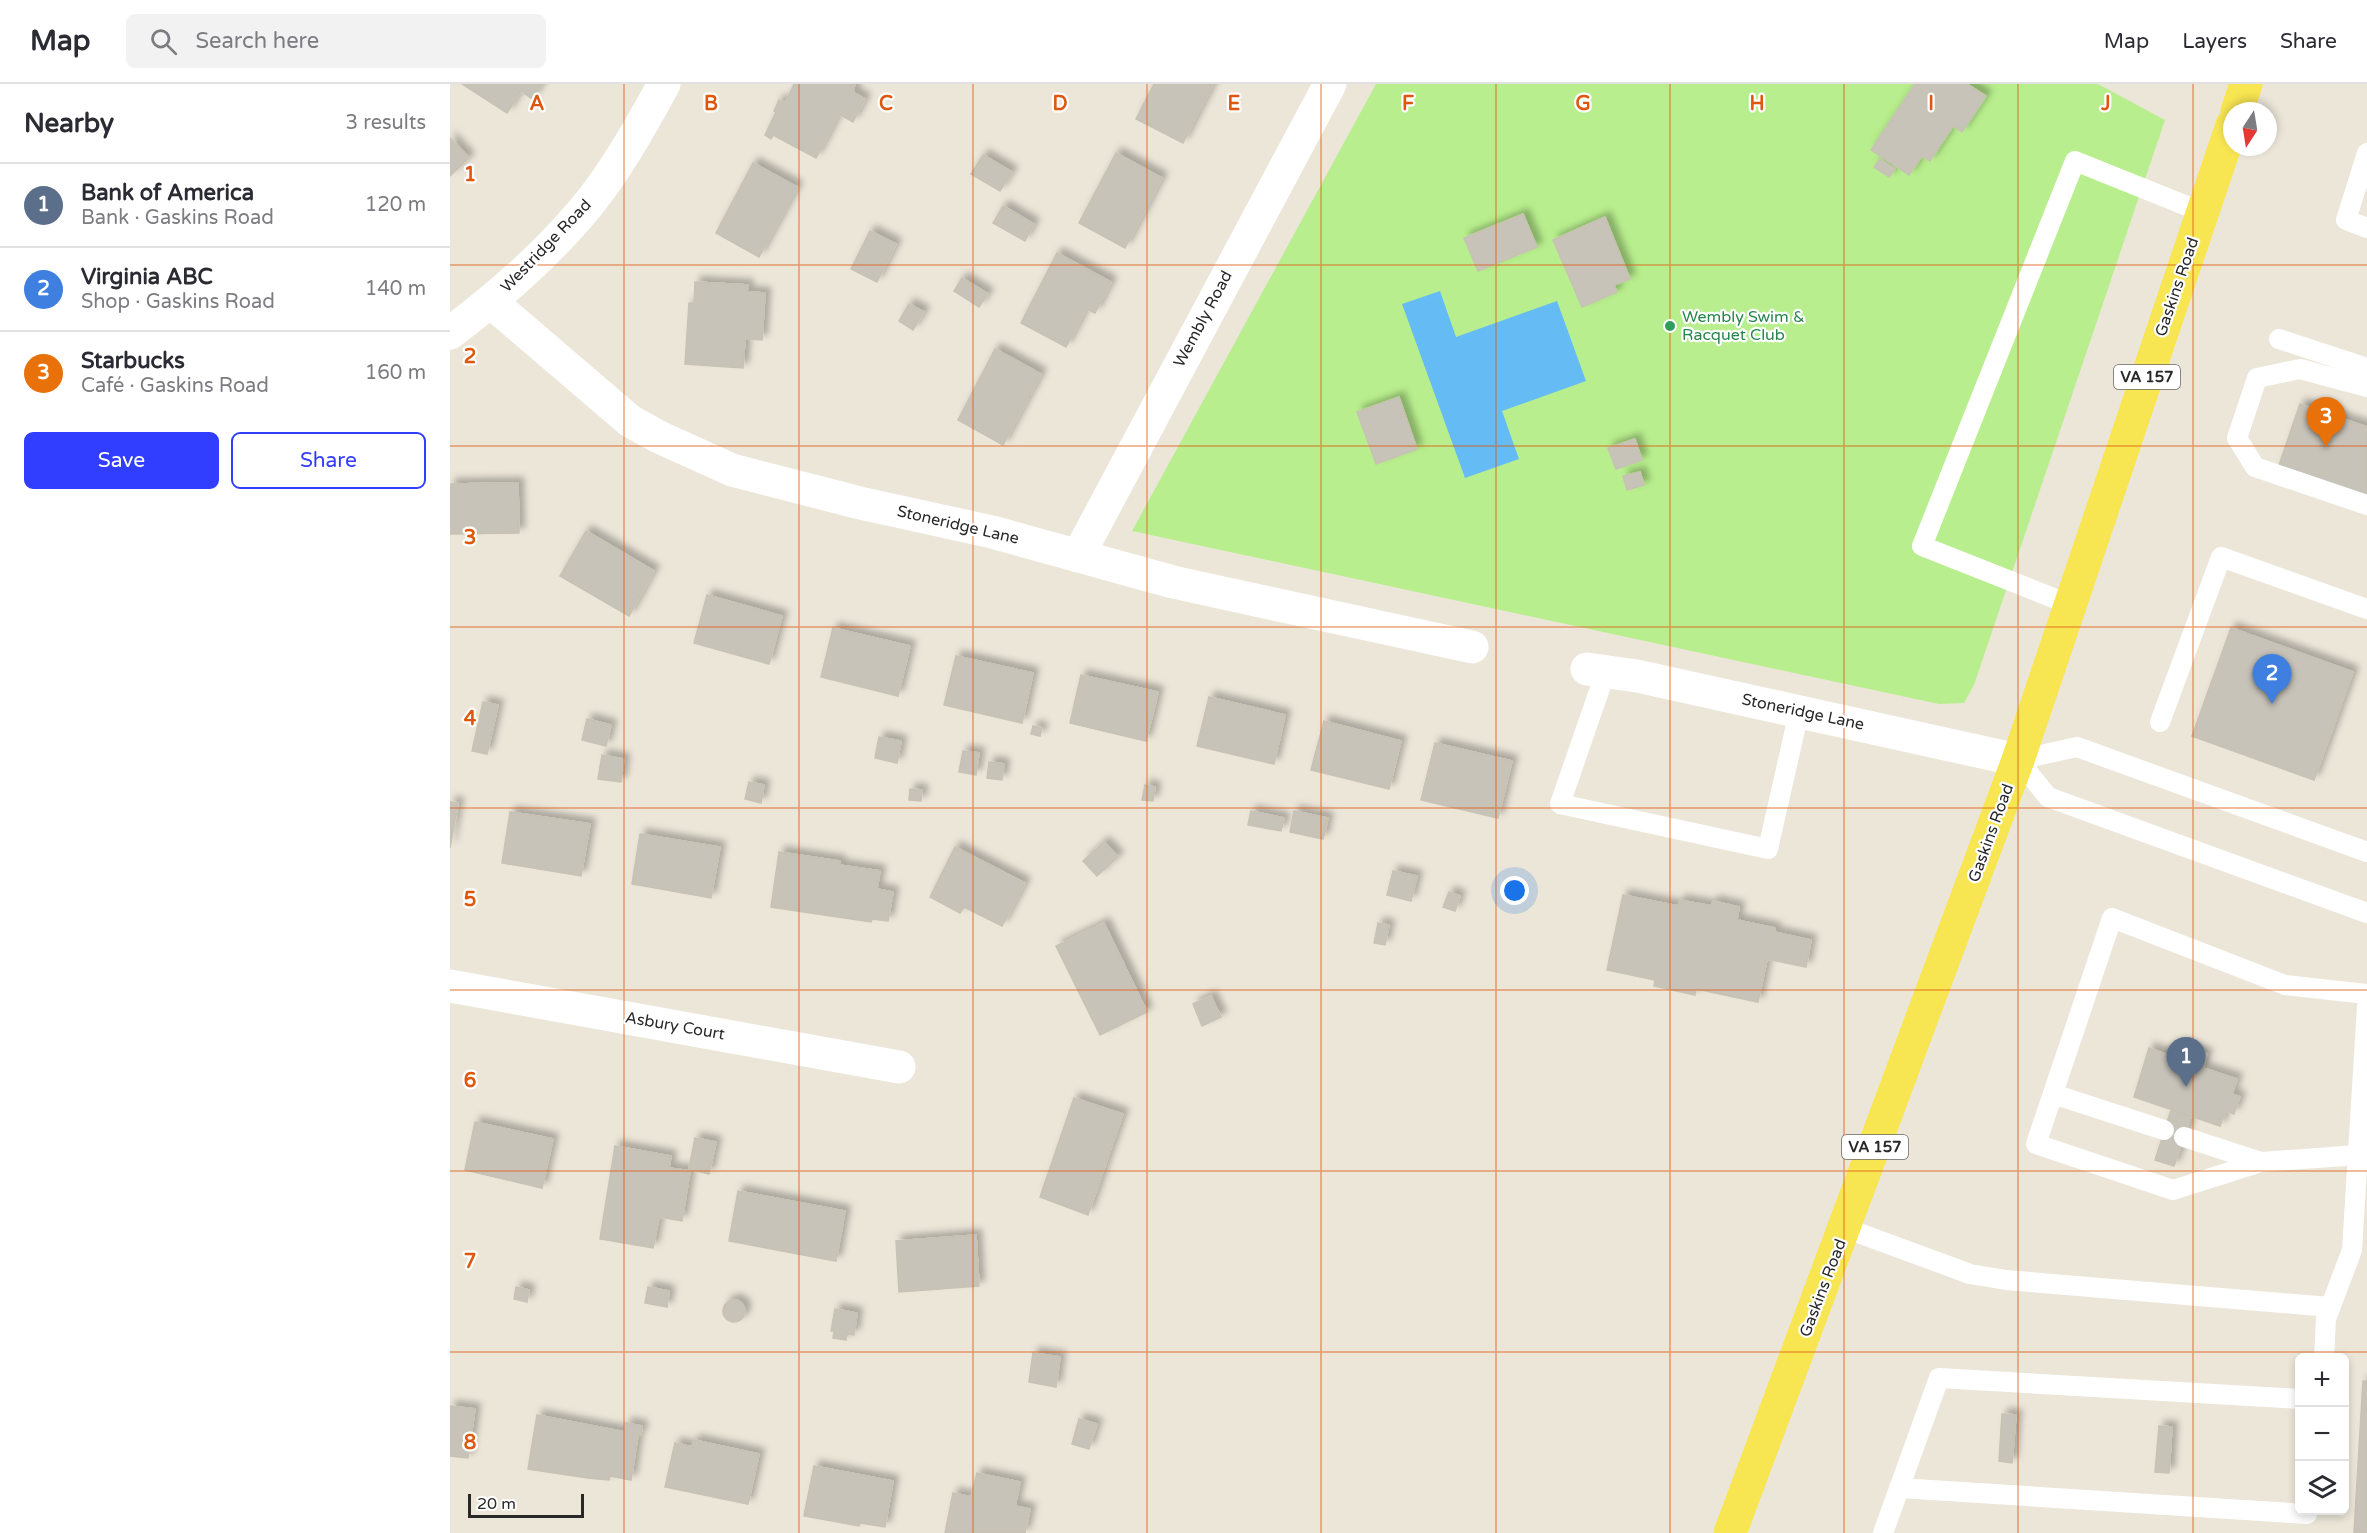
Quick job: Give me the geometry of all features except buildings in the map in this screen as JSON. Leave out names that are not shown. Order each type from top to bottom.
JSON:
[{"type":"main road","points":[[2240,102],[2246,84]]},
{"type":"main road","name":"Gaskins Road","points":[[1730,1533],[2018,760],[2223,151]]},
{"type":"street","name":"Westridge Road","points":[[450,333],[513,284],[583,211],[634,138],[664,84]]},
{"type":"street","name":"Wembly Road","points":[[1078,556],[1330,84]]},
{"type":"street","name":"Stoneridge Lane","points":[[491,302],[630,421],[732,471],[860,503],[992,532],[1173,582],[1472,647]]},
{"type":"street","name":"Stoneridge Lane","points":[[1597,670],[1636,676],[2018,760]]},
{"type":"street","name":"Asbury Court","points":[[450,986],[899,1066]]},
{"type":"lane","points":[[2367,153],[2346,220],[2367,228]]},
{"type":"lane","points":[[2070,605],[1922,546],[2075,161],[2202,212]]},
{"type":"lane","points":[[2279,339],[2367,368]]},
{"type":"lane","points":[[2367,387],[2300,369],[2257,378],[2237,438],[2255,466],[2367,505]]},
{"type":"lane","points":[[2160,722],[2222,557],[2367,609]]},
{"type":"lane","points":[[1597,670],[1560,804],[1768,849],[1799,712]]},
{"type":"lane","points":[[2367,852],[2077,747],[2018,760],[2048,797],[2367,913]]},
{"type":"lane","points":[[2358,1155],[2261,1162],[2173,1190],[2036,1144],[2112,918],[2285,985],[2367,994]]},
{"type":"lane","points":[[2324,1353],[2326,1319],[2352,1250],[2358,1155],[2363,1130],[2367,1007]]},
{"type":"lane","points":[[2053,1094],[2164,1131]]},
{"type":"lane","points":[[2184,1137],[2261,1162]]},
{"type":"lane","points":[[1845,1228],[1979,1275],[2018,1281],[2330,1307]]},
{"type":"lane","points":[[1883,1533],[1939,1378],[2295,1399]]},
{"type":"lane","points":[[1899,1488],[2306,1519]]},
{"type":"green space","name":"Wembly Swim & Racquet Club","points":[[1376,84],[2098,84],[2165,120],[1974,685],[1964,703],[1939,704],[1132,531]]},
{"type":"water","points":[[1440,291],[1456,337],[1557,301],[1586,381],[1502,411],[1519,459],[1465,478],[1402,304]]},
{"type":"place","name":"Wembly Swim & Racquet Club","points":[[1670,326]]},
{"type":"place","name":"Starbucks","points":[[2326,447]]},
{"type":"place","name":"Virginia ABC","points":[[2272,704]]},
{"type":"place","name":"Bank of America","points":[[2186,1087]]}]
